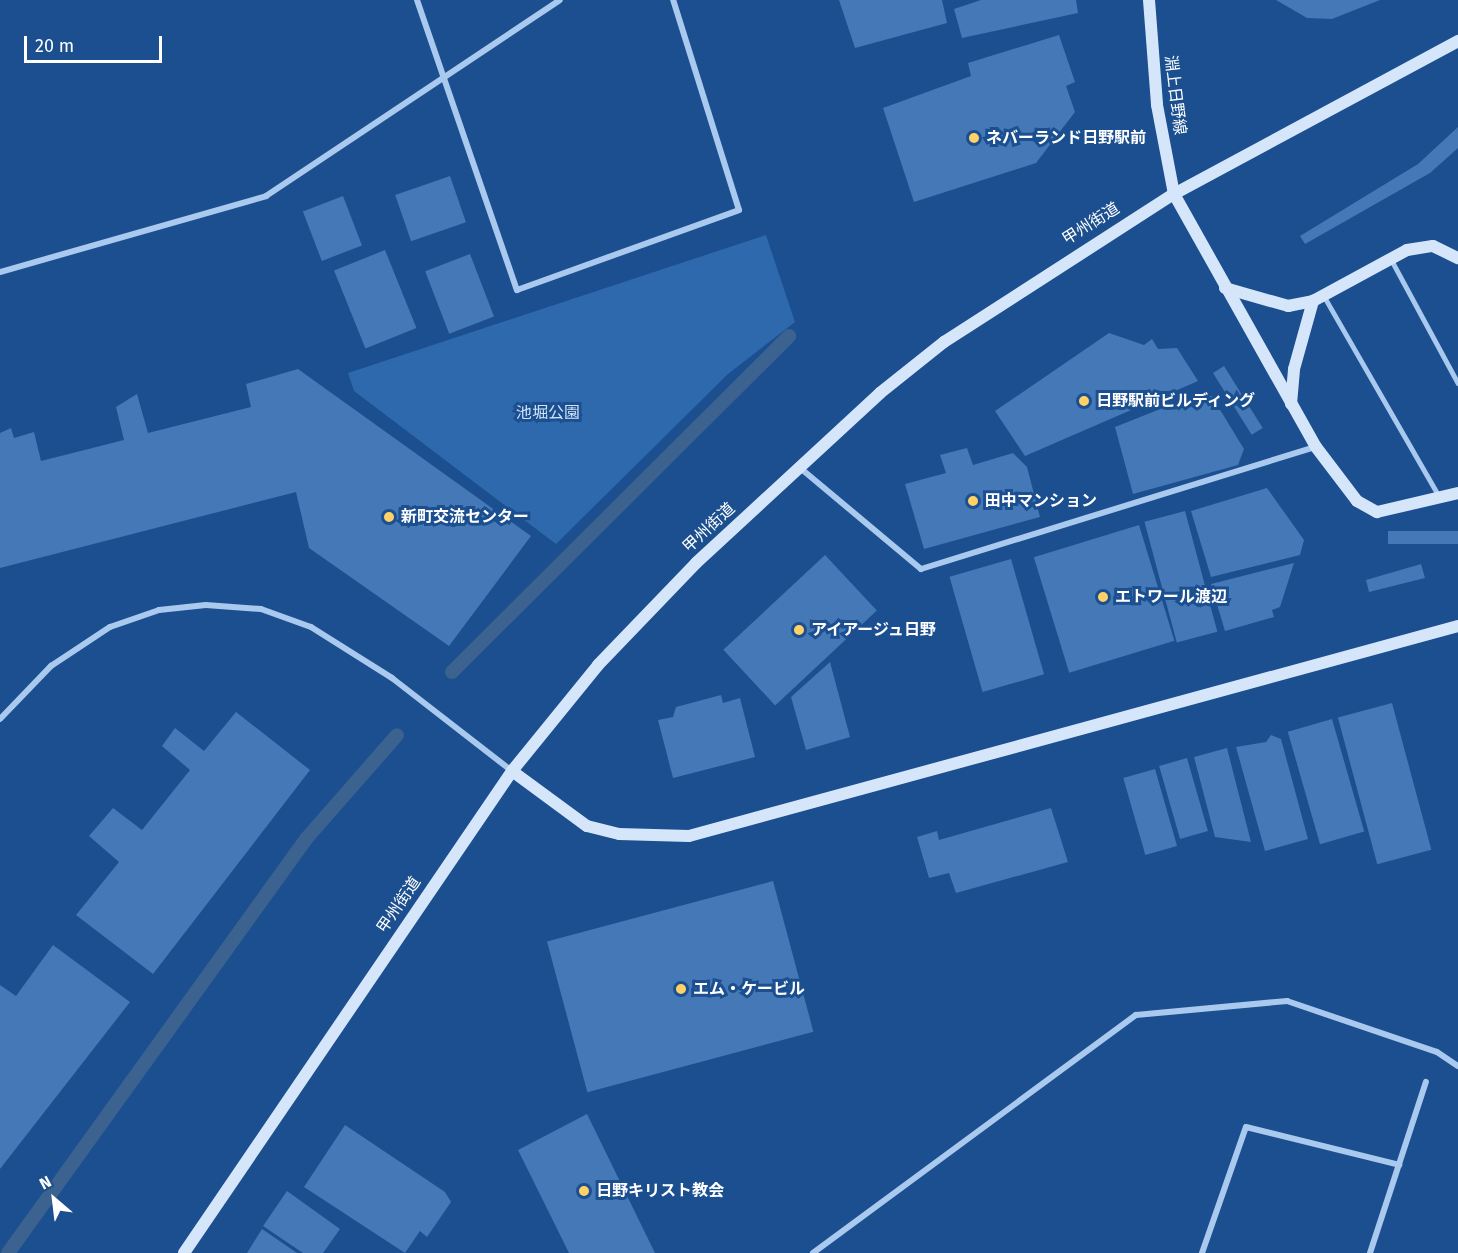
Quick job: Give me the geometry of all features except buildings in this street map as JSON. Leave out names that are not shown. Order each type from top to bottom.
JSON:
[{"type":"main road","name":"淵上日野線","points":[[1149,0],[1157,105],[1174,194],[1316,447],[1357,501],[1377,512],[1458,493]]},
{"type":"main road","name":"甲州街道","points":[[184,1253],[512,771],[598,665],[798,467],[944,342],[1174,194],[1458,41]]},
{"type":"main road","points":[[1225,288],[1288,306],[1318,298],[1391,259],[1433,246],[1458,258]]},
{"type":"main road","points":[[1291,404],[1294,369],[1318,298]]},
{"type":"main road","points":[[512,771],[588,826],[619,834],[689,836],[1458,626]]},
{"type":"street","points":[[417,0],[517,290],[739,210],[673,0]]},
{"type":"street","points":[[0,272],[266,196],[444,74],[560,0]]},
{"type":"street","points":[[798,467],[921,569],[1316,447]]},
{"type":"street","points":[[0,719],[51,666],[110,627],[159,610],[206,605],[261,609],[311,627],[392,678],[512,771]]},
{"type":"street","points":[[813,1253],[1136,1015],[1287,1001],[1437,1052],[1458,1066]]},
{"type":"street","points":[[1370,1253],[1426,1082]]},
{"type":"street","points":[[1203,1253],[1246,1127],[1399,1165]]},
{"type":"lane","points":[[1391,259],[1458,383]]},
{"type":"lane","points":[[1318,298],[1440,499]]},
{"type":"green space","name":"池堀公園","points":[[766,235],[795,322],[728,374],[556,544],[354,391],[348,373]]},
{"type":"waterway","points":[[452,672],[789,336]]},
{"type":"waterway","points":[[8,1253],[306,839],[397,735]]},
{"type":"place","name":"ネバーランド日野駅前","points":[[974,138]]},
{"type":"place","name":"日野駅前ビルディング","points":[[1084,401]]},
{"type":"place","name":"田中マンション","points":[[973,501]]},
{"type":"place","name":"新町交流センター","points":[[389,517]]},
{"type":"place","name":"エトワール渡辺","points":[[1103,597]]},
{"type":"place","name":"アイアージュ日野","points":[[799,630]]},
{"type":"place","name":"エム・ケービル","points":[[681,989]]},
{"type":"place","name":"日野キリスト教会","points":[[584,1191]]}]
